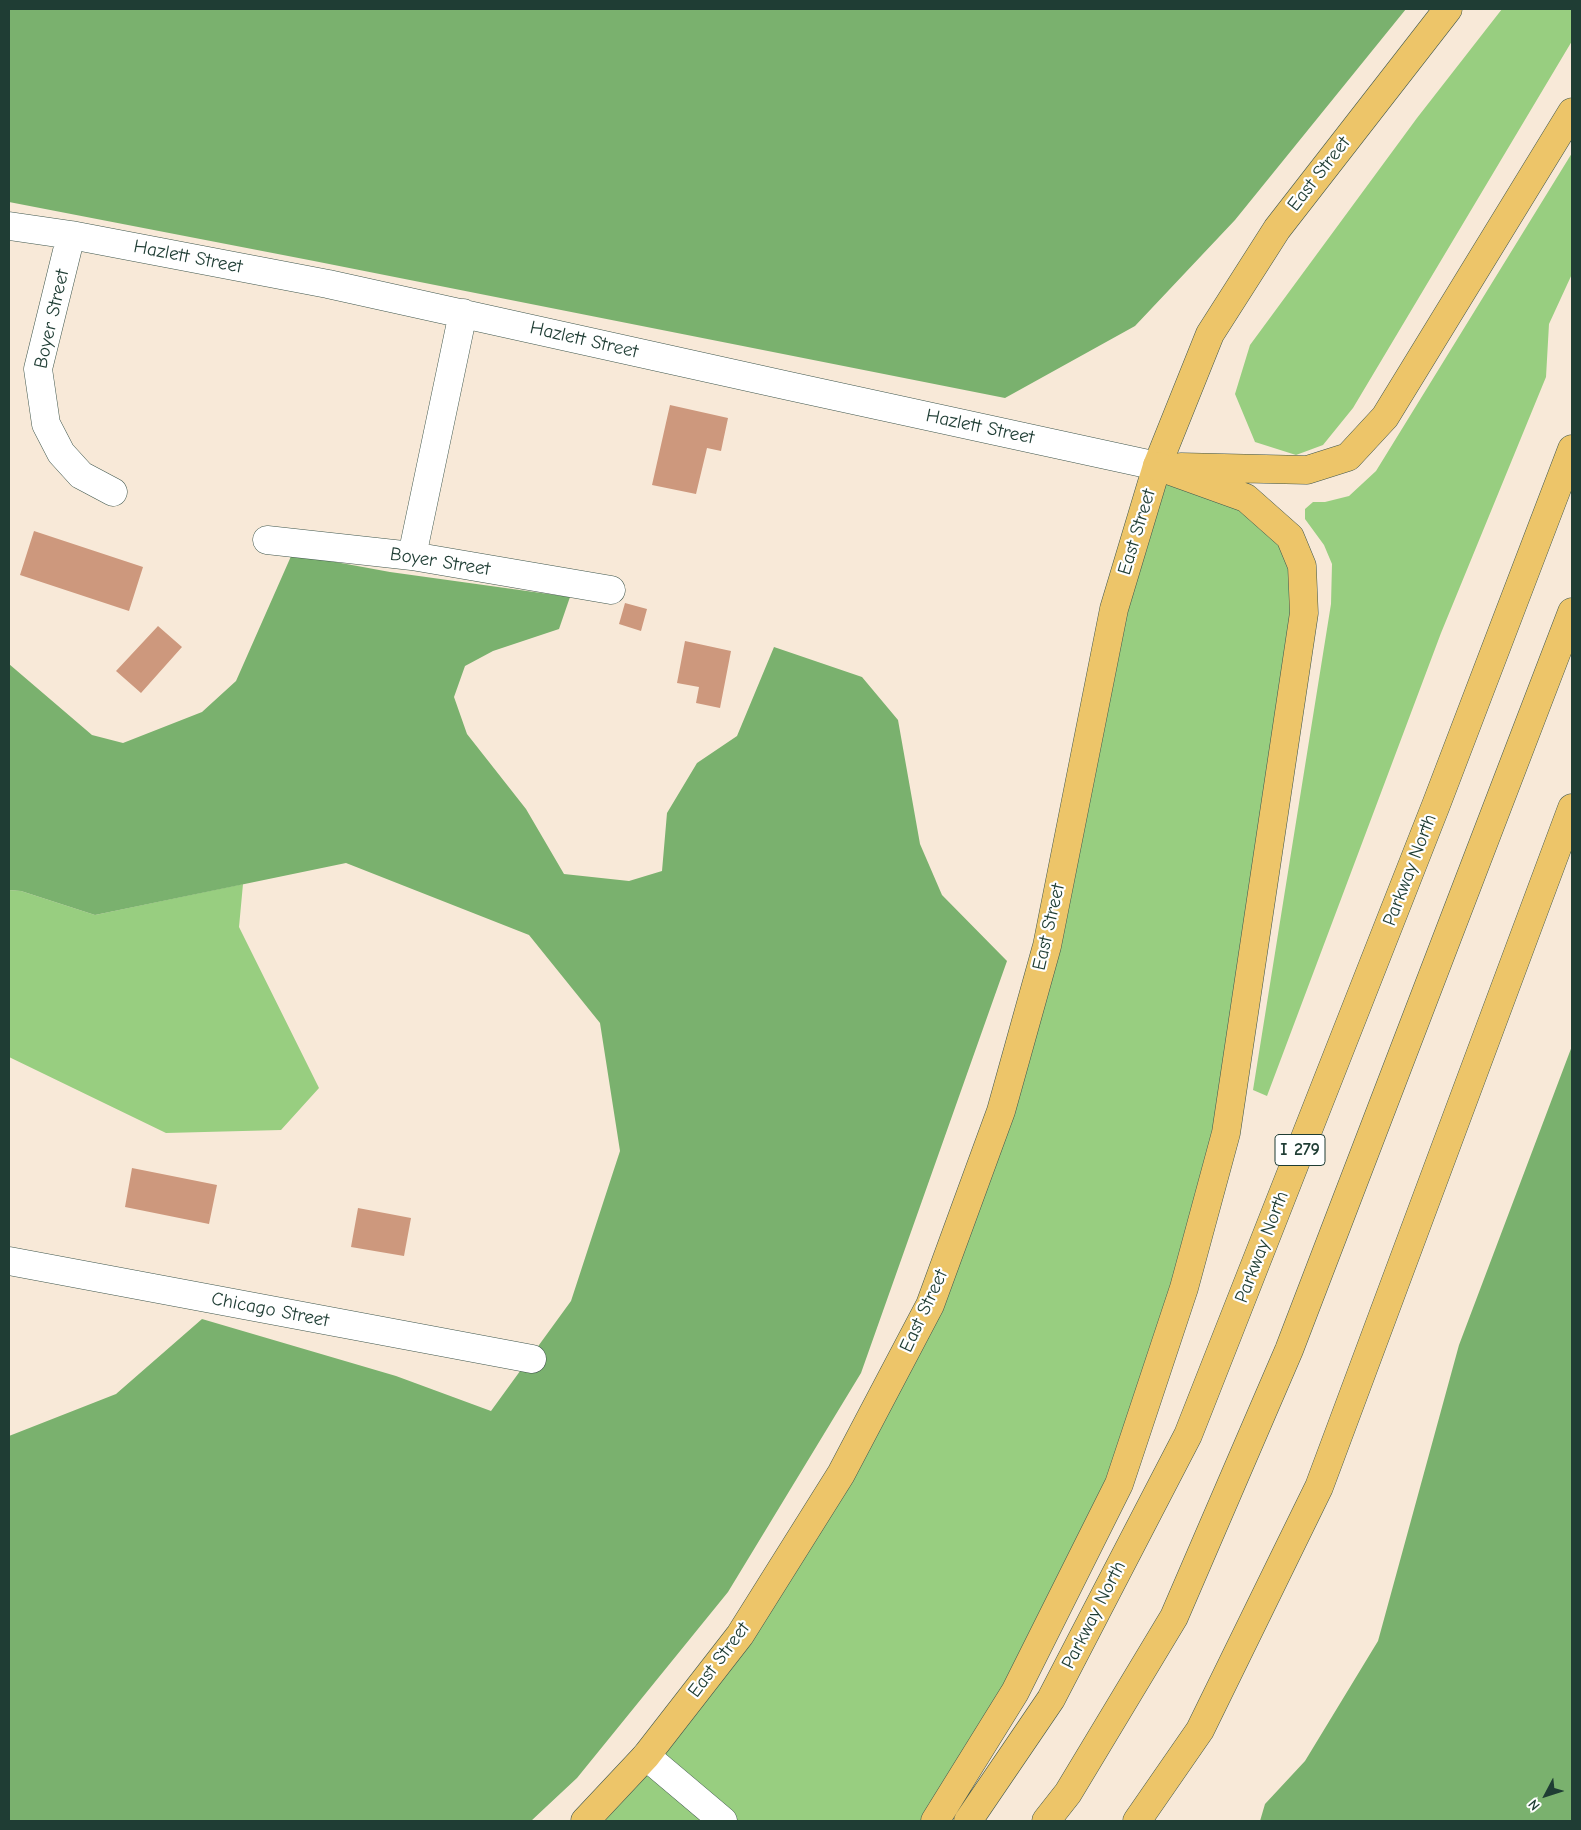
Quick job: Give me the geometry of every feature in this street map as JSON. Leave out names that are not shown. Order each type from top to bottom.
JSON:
[{"type":"main road","name":"East Street","points":[[585,1821],[646,1756],[740,1635],[841,1474],[930,1305],[1001,1111],[1047,946],[1114,609],[1157,466],[1210,334],[1276,229],[1448,9]]},
{"type":"main road","points":[[1157,466],[1307,470],[1348,457],[1385,417],[1572,112]]},
{"type":"main road","name":"Parkway North","points":[[968,1821],[1051,1699],[1188,1435],[1436,804],[1572,449]]},
{"type":"main road","points":[[935,1821],[1015,1692],[1119,1484],[1184,1288],[1226,1133],[1304,614],[1302,566],[1290,537],[1246,498],[1157,466]]},
{"type":"main road","points":[[1046,1821],[1068,1793],[1178,1608],[1289,1350],[1572,612]]},
{"type":"main road","points":[[1137,1821],[1200,1730],[1318,1486],[1572,808]]},
{"type":"street","name":"Hazlett Street","points":[[9,226],[71,235],[328,284],[1157,466]]},
{"type":"street","name":"Boyer Street","points":[[71,235],[38,369],[46,424],[61,453],[81,475],[113,492]]},
{"type":"street","points":[[412,556],[464,313]]},
{"type":"street","name":"Boyer Street","points":[[267,540],[412,556],[611,590]]},
{"type":"street","name":"Chicago Street","points":[[9,1262],[532,1358]]},
{"type":"street","points":[[646,1756],[716,1815]]},
{"type":"green space","points":[[9,9],[1406,9],[1235,220],[1135,326],[1005,398],[9,202]]},
{"type":"green space","points":[[1502,9],[1572,9],[1572,41],[1353,408],[1323,445],[1296,455],[1255,442],[1235,394],[1250,345],[1417,118]]},
{"type":"green space","points":[[1572,153],[1572,274],[1549,324],[1546,377],[1441,633],[1267,1096],[1253,1090],[1331,604],[1332,564],[1324,545],[1305,519],[1305,509],[1313,502],[1325,502],[1349,496],[1376,471]]},
{"type":"green space","points":[[1157,466],[1246,498],[1302,566],[1226,1133],[1119,1484],[935,1821],[585,1821],[646,1755],[841,1474],[1001,1111]]},
{"type":"green space","points":[[292,554],[390,572],[570,597],[559,629],[493,651],[465,666],[454,697],[467,734],[526,809],[564,874],[629,881],[662,871],[667,813],[697,763],[737,736],[774,647],[862,677],[898,720],[920,844],[942,895],[1007,961],[861,1373],[728,1592],[577,1778],[531,1821],[9,1821],[9,1436],[116,1394],[202,1319],[396,1376],[491,1411],[571,1301],[620,1151],[600,1023],[529,935],[346,863],[95,915],[21,891],[9,890],[9,664],[92,735],[123,743],[202,712],[236,681]]},
{"type":"green space","points":[[243,884],[239,927],[319,1088],[281,1130],[166,1133],[9,1057],[9,890],[21,891],[95,915]]},
{"type":"green space","points":[[1572,1046],[1572,1821],[1260,1821],[1265,1804],[1305,1761],[1378,1641],[1459,1345]]},
{"type":"building","points":[[670,405],[728,418],[721,451],[707,448],[696,494],[652,485]]},
{"type":"building","points":[[34,531],[143,567],[129,611],[20,575]]},
{"type":"building","points":[[625,603],[647,609],[641,631],[619,624]]},
{"type":"building","points":[[158,626],[182,647],[141,693],[116,671]]},
{"type":"building","points":[[685,641],[731,651],[720,708],[696,703],[699,687],[677,683]]},
{"type":"building","points":[[132,1168],[217,1185],[209,1224],[125,1207]]},
{"type":"building","points":[[358,1208],[411,1218],[404,1256],[351,1247]]}]
